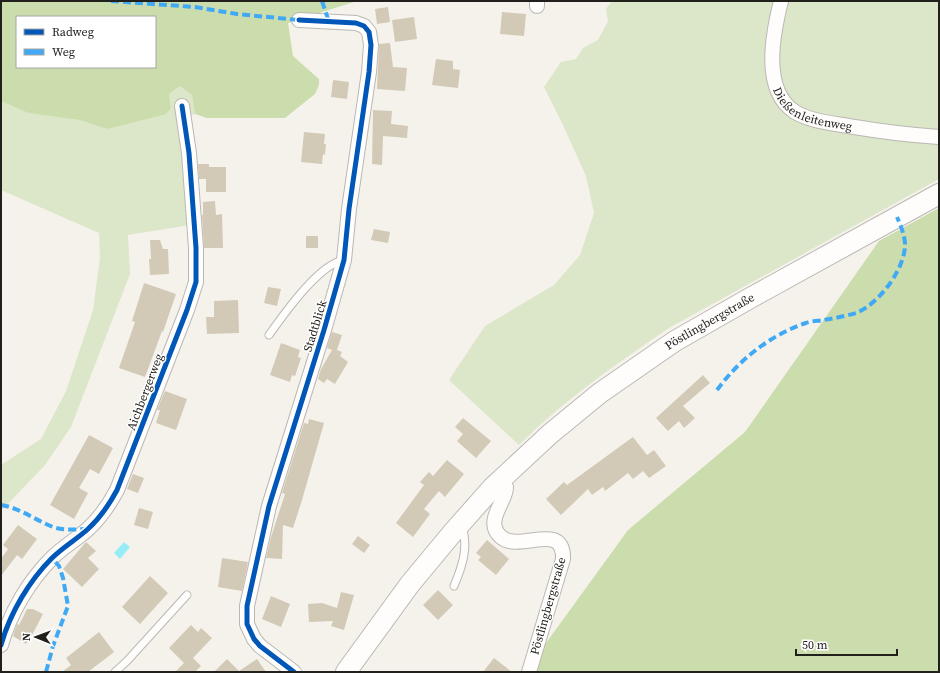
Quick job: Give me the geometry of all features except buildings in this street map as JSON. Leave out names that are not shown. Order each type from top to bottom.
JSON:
[{"type":"main road","name":"Pöstlingbergstraße","points":[[346,672],[410,584],[461,523],[501,479],[550,434],[600,393],[675,341],[939,194]]},
{"type":"street","name":"Dießenleitenweg","points":[[781,1],[775,27],[772,56],[776,85],[787,105],[795,112],[827,122],[890,133],[939,137]]},
{"type":"street","name":"Stadtblick","points":[[294,672],[260,646],[254,639],[247,624],[247,606],[269,506],[324,330],[344,260],[349,209],[369,72],[371,46],[369,32],[364,26],[356,23],[299,20]]},
{"type":"street","name":"Aichbergerweg","points":[[1,645],[19,602],[34,580],[52,558],[88,529],[107,508],[117,490],[187,310],[196,282],[197,263],[191,175],[182,106]]},
{"type":"street","name":"Pöstlingbergstraße","points":[[501,479],[506,486],[506,491],[497,512],[495,522],[496,530],[500,536],[507,541],[513,542],[548,539],[556,541],[561,545],[563,552],[563,559],[529,672]]},
{"type":"lane","points":[[269,335],[291,306],[315,279],[337,261],[344,260]]},
{"type":"lane","points":[[454,586],[461,571],[466,538],[461,523]]},
{"type":"lane","points":[[115,672],[127,661],[187,594]]},
{"type":"green space","points":[[1,1],[357,1],[288,23],[293,56],[319,79],[319,85],[315,94],[285,118],[207,118],[195,114],[192,95],[180,86],[169,94],[171,108],[166,114],[107,129],[79,120],[28,113],[1,101]]},
{"type":"green space","points":[[612,1],[775,1],[773,10],[783,109],[939,142],[939,179],[669,328],[610,369],[572,398],[519,445],[449,380],[485,326],[554,285],[580,255],[594,213],[586,176],[544,87],[561,62],[576,59],[583,48],[598,40],[608,21],[606,9]]},
{"type":"green space","points":[[786,1],[939,1],[939,131],[917,130],[828,117],[798,107],[785,94],[777,70],[781,18]]},
{"type":"green space","points":[[180,86],[192,95],[195,114],[177,120],[190,225],[128,235],[130,274],[71,427],[45,465],[1,511],[1,465],[41,439],[66,391],[93,310],[100,258],[99,233],[1,190],[1,101],[28,113],[79,120],[107,129],[171,108],[169,94]]},
{"type":"green space","points":[[939,208],[939,672],[525,672],[628,530],[745,432],[879,241]]},
{"type":"water","points":[[124,542],[130,547],[120,559],[114,553]]},
{"type":"marked path","points":[[111,1],[195,7],[237,14],[299,20]]},
{"type":"marked path","points":[[322,1],[329,22]]},
{"type":"marked path","points":[[717,390],[745,359],[780,334],[808,322],[836,318],[856,313],[874,302],[890,284],[901,263],[904,253],[904,236],[897,217]]},
{"type":"marked path","points":[[1,505],[27,514],[53,527],[66,529],[88,529]]},
{"type":"marked path","points":[[46,672],[53,646],[68,606],[63,578],[59,566],[52,558]]},
{"type":"cycle path","points":[[294,672],[260,646],[254,639],[247,624],[247,606],[269,506],[324,330],[344,260],[349,209],[369,72],[371,45],[369,32],[364,26],[356,23],[299,20]]},
{"type":"cycle path","points":[[1,645],[15,609],[28,587],[56,554],[84,533],[92,525],[114,496],[187,310],[196,282],[196,248],[189,153],[182,106]]}]
